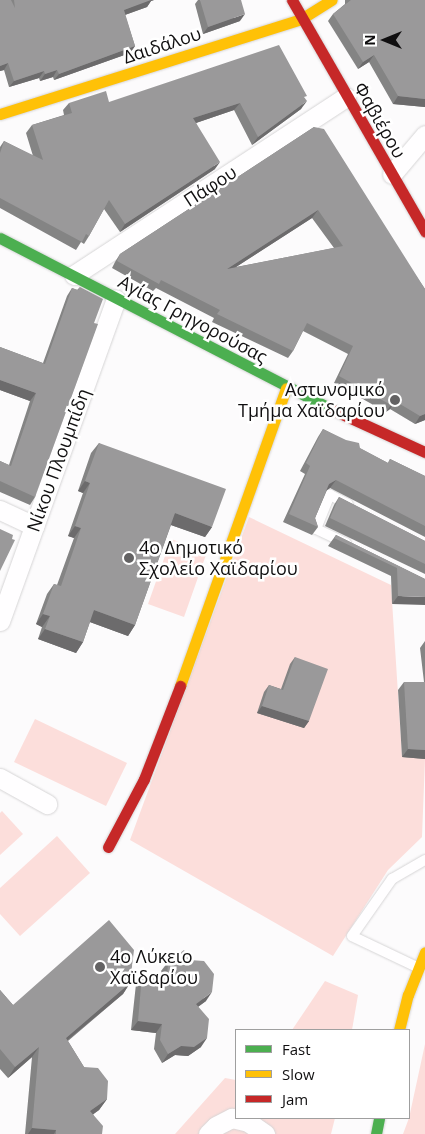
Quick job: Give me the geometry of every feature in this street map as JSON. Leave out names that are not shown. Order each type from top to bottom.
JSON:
[{"type":"main road","name":"Φαβιέρου","points":[[292,0],[425,232]]},
{"type":"main road","name":"Δαιδάλου","points":[[0,114],[301,18],[332,0]]},
{"type":"main road","name":"Αγίας Γρηγορούσας","points":[[0,238],[74,275],[286,388],[425,452]]},
{"type":"main road","points":[[108,847],[148,770],[204,622],[286,388]]},
{"type":"main road","points":[[399,1029],[425,952]]},
{"type":"street","name":"Πάφου","points":[[74,275],[346,97]]},
{"type":"street","points":[[392,174],[425,135]]},
{"type":"street","name":"Νίκου Πλουμπίδη","points":[[0,621],[116,299]]},
{"type":"street","points":[[0,510],[35,526]]},
{"type":"street","points":[[0,778],[47,804]]},
{"type":"street","points":[[208,1134],[216,1126],[232,1118],[235,1119]]},
{"type":"street","points":[[236,1119],[248,1122],[265,1134]]},
{"type":"lane","points":[[356,508],[330,495],[316,528],[358,549]]},
{"type":"lane","points":[[419,968],[352,936],[392,879],[425,860]]},
{"type":"lane","points":[[369,1134],[378,1125]]},
{"type":"shaded area","points":[[249,517],[391,585],[402,756],[425,759],[422,837],[388,870],[333,956],[130,840]]},
{"type":"shaded area","points":[[171,539],[207,552],[184,617],[148,604]]},
{"type":"shaded area","points":[[35,719],[127,763],[106,806],[14,762]]},
{"type":"shaded area","points":[[2,811],[23,834],[0,855],[0,813]]},
{"type":"shaded area","points":[[57,836],[90,873],[20,936],[0,914],[0,888]]},
{"type":"shaded area","points":[[325,981],[358,995],[352,1029],[293,1029]]},
{"type":"shaded area","points":[[425,1044],[425,1134],[403,1134],[410,1119]]},
{"type":"shaded area","points":[[225,1078],[235,1080],[235,1119],[335,1119],[331,1134],[175,1134]]},
{"type":"building","points":[[0,0],[11,0],[15,8],[14,0],[151,0],[124,10],[135,46],[59,74],[57,70],[45,74],[44,71],[14,81],[8,63],[0,66]]},
{"type":"building","points":[[200,0],[241,0],[245,14],[208,27]]},
{"type":"building","points":[[351,0],[425,0],[425,99],[398,96],[374,55],[363,62],[333,14]]},
{"type":"building","points":[[279,45],[307,96],[304,97],[307,101],[258,137],[240,103],[193,118],[220,162],[125,224],[109,200],[89,236],[86,234],[82,242],[0,198],[0,153],[4,141],[43,160],[32,125],[72,113],[69,103],[106,91],[109,102]]},
{"type":"building","points":[[314,127],[324,129],[425,289],[425,414],[420,416],[395,401],[391,405],[339,376],[353,346],[307,323],[293,351],[217,314],[220,310],[161,280],[159,284],[117,261],[120,254]],"holes":[[[318,210],[343,246],[227,269]]]},
{"type":"building","points":[[80,287],[103,299],[94,323],[98,324],[35,497],[0,481],[0,461],[11,466],[36,393],[0,380],[0,347],[45,364],[72,288],[78,290]]},
{"type":"building","points":[[323,429],[346,440],[359,443],[360,448],[388,463],[390,459],[425,476],[425,526],[336,480],[329,484],[315,518],[318,527],[289,514],[310,466],[306,463]]},
{"type":"building","points":[[99,443],[226,489],[212,527],[175,513],[135,625],[94,610],[83,642],[45,629],[50,616],[43,614],[54,584],[61,586],[81,528],[75,526],[90,483],[85,481]]},
{"type":"building","points":[[339,497],[425,541],[425,564],[330,518]]},
{"type":"building","points":[[0,529],[13,535],[12,539],[15,540],[0,571]]},
{"type":"building","points":[[336,535],[425,579],[425,597],[398,596],[397,568],[334,538]]},
{"type":"building","points":[[295,657],[328,669],[309,721],[262,706],[269,685],[283,690]]},
{"type":"building","points":[[404,682],[425,682],[425,750],[408,749]]},
{"type":"building","points":[[109,920],[134,950],[130,983],[66,1038],[84,1067],[98,1068],[108,1081],[107,1099],[90,1111],[103,1126],[102,1134],[56,1134],[56,1130],[32,1128],[39,1047],[15,1067],[0,1049],[0,990],[13,1005]]},
{"type":"building","points":[[184,950],[189,960],[204,961],[214,974],[212,992],[196,1004],[209,1019],[207,1038],[194,1047],[181,1046],[168,1054],[160,1040],[162,1024],[138,1021],[142,975],[167,977],[168,962]]},
{"type":"traffic: fast","points":[[0,238],[331,409]]},
{"type":"traffic: fast","points":[[376,1134],[379,1119]]},
{"type":"traffic: slow","points":[[0,114],[301,19],[332,0]]},
{"type":"traffic: slow","points":[[180,686],[286,388]]},
{"type":"traffic: slow","points":[[399,1029],[408,995],[425,952]]},
{"type":"traffic: jam","points":[[292,0],[425,231]]},
{"type":"traffic: jam","points":[[331,409],[425,452]]},
{"type":"traffic: jam","points":[[108,847],[144,779],[180,686]]},
{"type":"place","name":"Αστυνομικό Τμήμα Χαϊδαρίου","points":[[395,400]]},
{"type":"place","name":"4ο Δημοτικό Σχολείο Χαϊδαρίου","points":[[129,558]]},
{"type":"place","name":"4ο Λύκειο Χαϊδαρίου","points":[[100,967]]}]
